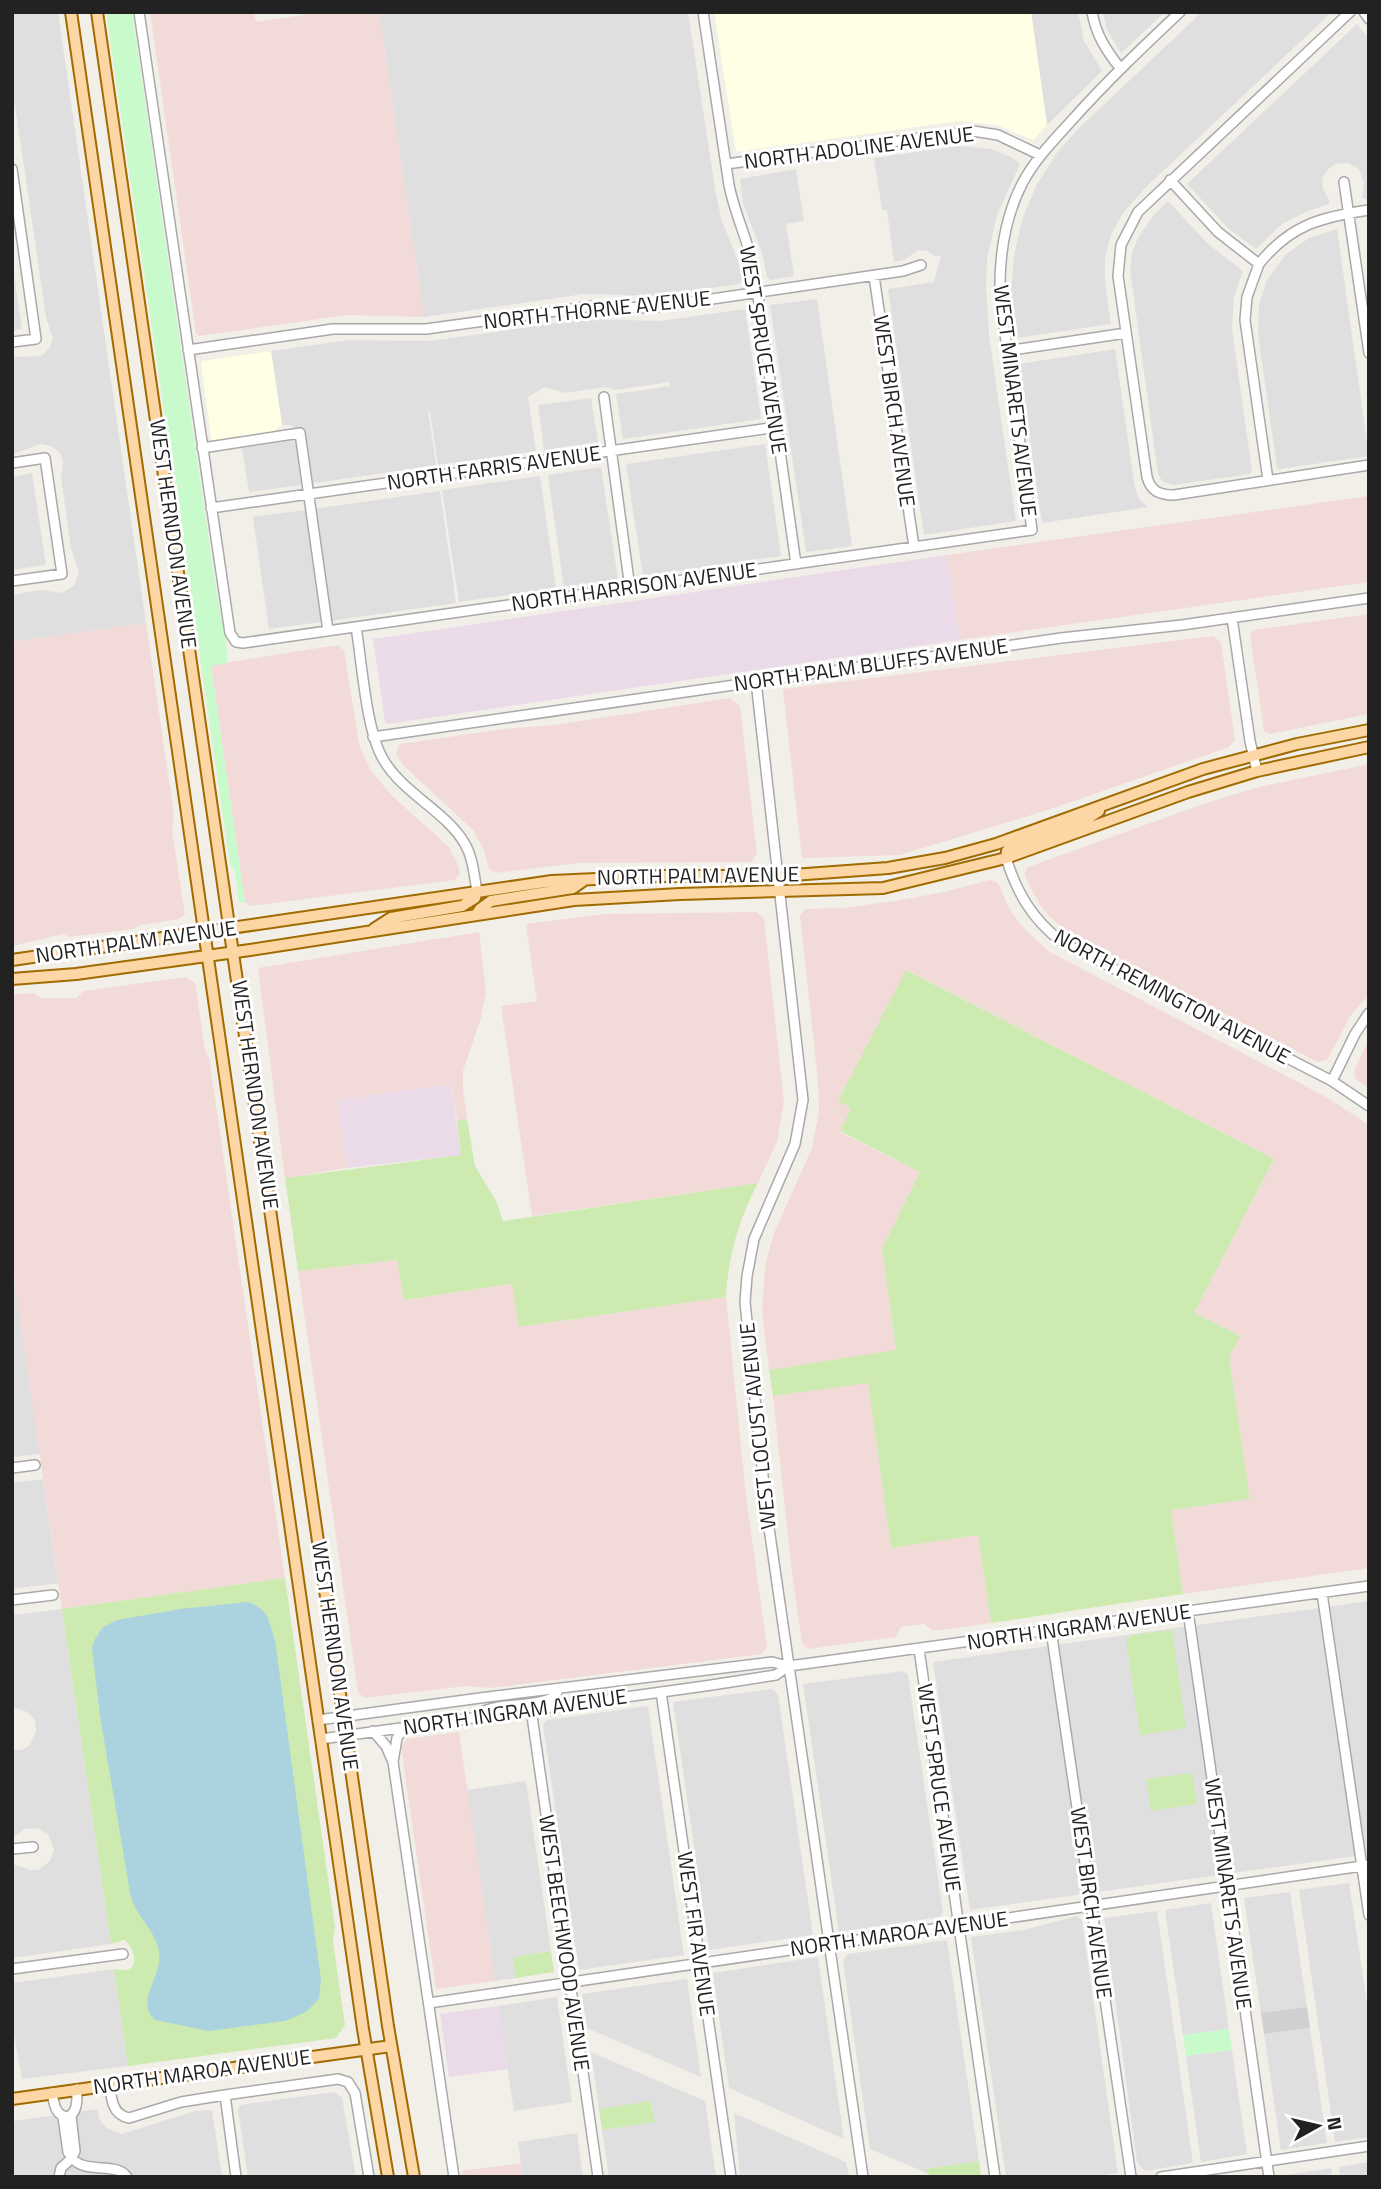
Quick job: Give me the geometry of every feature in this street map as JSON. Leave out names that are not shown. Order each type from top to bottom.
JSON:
[{"type":"main road","name":"WEST HERNDON AVENUE","points":[[71,12],[366,2049],[388,2177]]},
{"type":"main road","name":"WEST HERNDON AVENUE","points":[[97,12],[391,2046],[414,2177]]},
{"type":"main road","name":"NORTH PALM AVENUE","points":[[12,960],[477,891],[585,879],[779,876],[888,868],[945,858],[996,844],[1203,769],[1253,755],[1369,730]]},
{"type":"main road","name":"NORTH PALM AVENUE","points":[[12,979],[76,974],[574,901],[680,894],[883,888],[1006,858],[1188,792],[1257,771],[1369,747]]},
{"type":"main road","points":[[1006,858],[1010,848],[1085,820],[1119,799]]},
{"type":"main road","points":[[476,915],[491,901],[572,888],[585,879]]},
{"type":"main road","points":[[369,932],[391,918],[462,906],[475,898],[477,891]]},
{"type":"main road","name":"NORTH MAROA AVENUE","points":[[12,2099],[391,2046]]},
{"type":"street","name":"WEST HERNDON AVENUE","points":[[139,12],[230,633],[236,642]]},
{"type":"street","name":"WEST SPRUCE AVENUE","points":[[703,12],[733,205],[748,243],[758,292],[796,564]]},
{"type":"street","points":[[1092,12],[1101,43],[1119,68]]},
{"type":"street","points":[[1040,155],[1119,68],[1180,12]]},
{"type":"street","points":[[1350,12],[1138,212],[1121,245],[1118,276],[1147,477],[1156,492],[1174,495],[1369,465]]},
{"type":"street","points":[[1364,12],[1369,19]]},
{"type":"street","name":"NORTH ADOLINE AVENUE","points":[[726,164],[965,131],[998,135],[1040,155]]},
{"type":"street","name":"WEST MINARETS AVENUE","points":[[1032,530],[1000,297],[1002,245],[1013,204],[1040,155]]},
{"type":"street","points":[[12,169],[36,339],[12,342]]},
{"type":"street","points":[[1170,180],[1218,232],[1259,264]]},
{"type":"street","points":[[1344,182],[1369,353]]},
{"type":"street","points":[[1268,480],[1245,320],[1247,298],[1259,264],[1286,235],[1304,225],[1369,210]]},
{"type":"street","name":"NORTH THORNE AVENUE","points":[[188,349],[333,329],[426,329],[593,306],[651,308],[874,276],[920,265]]},
{"type":"street","name":"WEST BIRCH AVENUE","points":[[874,276],[914,547]]},
{"type":"street","points":[[1006,351],[1126,333]]},
{"type":"street","points":[[604,397],[630,588]]},
{"type":"street","name":"NORTH FARRIS AVENUE","points":[[211,508],[777,427]]},
{"type":"street","points":[[202,448],[300,433],[328,631]]},
{"type":"street","points":[[12,463],[46,458],[62,573],[12,580]]},
{"type":"street","name":"NORTH HARRISON AVENUE","points":[[236,642],[1032,530]]},
{"type":"street","name":"NORTH PALM BLUFFS AVENUE","points":[[373,737],[1045,640],[1232,618],[1369,598]]},
{"type":"street","points":[[1232,618],[1257,771]]},
{"type":"street","points":[[356,627],[373,737],[381,756],[393,774],[451,827],[465,845],[472,863],[477,891]]},
{"type":"street","name":"WEST LOCUST AVENUE","points":[[757,681],[803,1100],[795,1144],[754,1239],[745,1302],[767,1514],[863,2177]]},
{"type":"street","name":"NORTH REMINGTON AVENUE","points":[[1006,858],[1024,902],[1040,923],[1062,942],[1332,1082],[1369,1106]]},
{"type":"street","points":[[1332,1082],[1354,1034],[1369,1013]]},
{"type":"street","points":[[12,1468],[34,1465]]},
{"type":"street","name":"NORTH INGRAM AVENUE","points":[[318,1720],[772,1662],[788,1666],[1369,1586]]},
{"type":"street","points":[[1322,1593],[1365,1865],[1369,1915]]},
{"type":"street","points":[[12,1600],[53,1594]]},
{"type":"street","name":"WEST MINARETS AVENUE","points":[[1188,1611],[1269,2177]]},
{"type":"street","name":"WEST BIRCH AVENUE","points":[[1051,1630],[1131,2177]]},
{"type":"street","name":"WEST SPRUCE AVENUE","points":[[919,1649],[995,2177]]},
{"type":"street","name":"NORTH INGRAM AVENUE","points":[[321,1739],[776,1675],[788,1666]]},
{"type":"street","points":[[474,1716],[488,1708],[548,1699],[554,1696],[558,1689]]},
{"type":"street","name":"WEST FIR AVENUE","points":[[661,1692],[732,2177]]},
{"type":"street","name":"WEST BEECHWOOD AVENUE","points":[[531,1709],[598,2177]]},
{"type":"street","name":"WEST HERNDON AVENUE","points":[[393,1762],[398,1736],[405,1726]]},
{"type":"street","name":"WEST HERNDON AVENUE","points":[[373,1731],[386,1746],[393,1762],[454,2177]]},
{"type":"street","points":[[12,1849],[33,1847]]},
{"type":"street","name":"NORTH MAROA AVENUE","points":[[429,2003],[1365,1865]]},
{"type":"street","points":[[12,1969],[123,1954]]},
{"type":"street","points":[[110,2084],[114,2108],[123,2117],[129,2118],[181,2102],[338,2079],[348,2082],[355,2093],[369,2177]]},
{"type":"street","points":[[77,2089],[76,2107],[67,2117],[68,2152],[83,2166],[122,2171],[127,2177]]},
{"type":"street","points":[[52,2093],[56,2109],[67,2117]]},
{"type":"street","points":[[225,2095],[236,2177]]},
{"type":"street","points":[[1161,2177],[1369,2146]]},
{"type":"street","points":[[59,2177],[61,2168],[72,2158]]},
{"type":"shaded area","points":[[12,12],[58,12],[146,623],[12,642],[12,595],[40,590],[62,593],[74,585],[79,573],[71,548],[60,453],[52,446],[40,444],[12,455],[12,357],[41,356],[49,349],[53,339],[46,317],[12,85]]},
{"type":"shaded area","points":[[150,12],[254,12],[256,22],[323,12],[379,12],[424,317],[347,315],[199,336],[196,334]]},
{"type":"shaded area","points":[[379,12],[688,12],[716,195],[742,280],[739,284],[658,296],[584,294],[424,317]]},
{"type":"shaded area","points":[[714,12],[1031,12],[1047,125],[1033,140],[997,125],[959,121],[736,152]]},
{"type":"shaded area","points":[[1031,12],[1078,12],[1084,41],[1102,71],[1047,125]]},
{"type":"shaded area","points":[[1103,12],[1165,12],[1121,53],[1107,30]]},
{"type":"shaded area","points":[[1202,12],[1332,12],[1145,188],[1123,213],[1111,235],[1105,259],[1105,282],[1111,324],[1017,338],[1011,291],[1014,256],[1022,220],[1036,186],[1057,153],[1078,129]]},
{"type":"shaded area","points":[[1357,24],[1369,39],[1369,199],[1363,199],[1362,196],[1364,183],[1359,169],[1348,163],[1336,164],[1328,169],[1322,179],[1329,204],[1282,224],[1256,249],[1228,228],[1187,184]]},
{"type":"shaded area","points":[[959,146],[991,149],[1020,164],[997,215],[987,260],[986,285],[989,336],[1016,521],[924,535],[888,289],[934,282],[941,256],[918,250],[904,260],[894,262],[887,210],[882,210],[874,158]]},
{"type":"shaded area","points":[[796,169],[804,221],[786,224],[794,276],[771,280],[767,277],[762,253],[743,204],[740,179]]},
{"type":"shaded area","points":[[1168,201],[1207,243],[1243,271],[1234,297],[1232,329],[1252,471],[1250,474],[1173,485],[1162,481],[1158,474],[1130,270],[1132,253],[1138,238],[1153,216]]},
{"type":"shaded area","points":[[1337,229],[1369,456],[1280,469],[1277,468],[1258,335],[1259,304],[1267,280],[1285,255],[1309,238]]},
{"type":"shaded area","points":[[12,262],[22,329],[12,331]]},
{"type":"shaded area","points":[[817,299],[852,546],[806,552],[770,305]]},
{"type":"shaded area","points":[[745,309],[761,419],[623,439],[616,394],[670,386],[670,382],[615,390],[607,387],[564,393],[545,387],[528,397],[536,451],[438,465],[428,410],[436,465],[309,484],[298,429],[282,425],[271,351],[349,340],[430,341],[585,319],[661,321]]},
{"type":"shaded area","points":[[1115,349],[1135,488],[1139,499],[1148,507],[1042,523],[1019,364]]},
{"type":"shaded area","points":[[271,351],[282,425],[270,434],[212,444],[202,361]]},
{"type":"shaded area","points":[[591,398],[598,442],[544,450],[538,405]]},
{"type":"shaded area","points":[[295,440],[301,485],[249,492],[242,448]]},
{"type":"shaded area","points":[[765,444],[781,556],[643,576],[626,464]]},
{"type":"shaded area","points":[[601,467],[618,579],[564,587],[548,475]]},
{"type":"shaded area","points":[[32,473],[46,565],[12,570],[12,477]]},
{"type":"shaded area","points":[[540,476],[556,588],[459,602],[442,490]]},
{"type":"shaded area","points":[[440,491],[456,603],[330,621],[313,509]]},
{"type":"shaded area","points":[[1369,496],[1369,582],[960,640],[947,555]]},
{"type":"shaded area","points":[[305,510],[321,622],[269,629],[253,517]]},
{"type":"shaded area","points":[[947,555],[960,640],[387,724],[385,722],[373,639]]},
{"type":"shaded area","points":[[1369,614],[1369,714],[1270,734],[1264,731],[1250,635],[1253,630]]},
{"type":"shaded area","points":[[146,623],[174,815],[172,831],[185,914],[179,919],[141,925],[133,929],[69,937],[64,934],[12,946],[12,642]]},
{"type":"shaded area","points":[[1213,636],[1221,642],[1235,740],[1229,747],[1051,809],[900,855],[802,858],[783,689]]},
{"type":"shaded area","points":[[337,645],[344,650],[359,744],[370,769],[391,795],[448,846],[460,874],[455,880],[251,906],[245,903],[211,665]]},
{"type":"shaded area","points":[[730,698],[740,706],[757,854],[751,862],[578,863],[495,873],[489,869],[484,850],[473,830],[402,764],[396,753],[400,744],[503,729],[554,725]]},
{"type":"shaded area","points":[[1369,764],[1369,994],[1351,1015],[1327,1060],[1318,1062],[1069,933],[1039,904],[1024,874],[1028,867],[1206,803],[1259,787]]},
{"type":"shaded area","points":[[990,880],[998,883],[1009,908],[1020,924],[1048,951],[1328,1098],[1369,1125],[1369,1568],[1183,1594],[1171,1510],[1250,1499],[1229,1357],[1194,1313],[1274,1159],[907,970],[838,1101],[851,1108],[840,1132],[920,1172],[882,1249],[896,1351],[769,1370],[762,1312],[765,1266],[774,1233],[812,1148],[819,1112],[800,916],[805,909],[842,908],[895,901]]},
{"type":"shaded area","points":[[757,912],[764,918],[784,1103],[777,1142],[758,1183],[532,1216],[501,1006],[537,1001],[526,924],[606,914]]},
{"type":"shaded area","points":[[479,932],[486,992],[481,1018],[463,1071],[467,1119],[457,1120],[451,1084],[338,1100],[347,1168],[285,1178],[258,968]]},
{"type":"shaded area","points":[[186,977],[195,983],[205,1050],[209,1058],[285,1578],[62,1609],[12,1264],[12,995],[33,993],[41,998],[77,998],[83,991]]},
{"type":"shaded area","points":[[1369,1039],[1369,1088],[1356,1080],[1354,1071]]},
{"type":"shaded area","points":[[451,1084],[461,1155],[347,1168],[337,1100]]},
{"type":"shaded area","points":[[398,1260],[404,1300],[513,1284],[520,1327],[726,1297],[746,1496],[767,1647],[762,1654],[489,1688],[466,1686],[364,1698],[358,1692],[298,1271]]},
{"type":"shaded area","points":[[12,1264],[40,1454],[12,1457]]},
{"type":"shaded area","points":[[868,1382],[891,1548],[978,1535],[991,1623],[933,1631],[924,1624],[901,1627],[896,1637],[808,1649],[802,1643],[791,1565],[773,1396]]},
{"type":"shaded area","points":[[43,1479],[58,1583],[12,1589],[12,1483]]},
{"type":"shaded area","points":[[1369,1601],[1369,1854],[970,1910],[933,1662]]},
{"type":"shaded area","points":[[62,1609],[111,1944],[12,1958],[12,1864],[38,1870],[50,1861],[54,1850],[48,1834],[37,1828],[25,1829],[12,1838],[12,1750],[21,1750],[30,1745],[36,1731],[35,1721],[29,1713],[12,1708],[12,1615]]},
{"type":"shaded area","points":[[903,1671],[908,1675],[943,1912],[940,1917],[839,1932],[803,1684]]},
{"type":"shaded area","points":[[772,1689],[778,1694],[813,1935],[709,1950],[673,1702]]},
{"type":"shaded area","points":[[648,1706],[684,1955],[579,1970],[543,1725],[547,1720]]},
{"type":"shaded area","points":[[459,1732],[495,1981],[436,1989],[401,1747],[407,1739]]},
{"type":"shaded area","points":[[526,1781],[551,1951],[513,1957],[516,1978],[495,1981],[467,1790]]},
{"type":"shaded area","points":[[1349,1883],[1369,2016],[1369,2137],[1335,2142],[1299,1890]]},
{"type":"shaded area","points":[[1290,1892],[1307,2007],[1261,2013],[1244,1898]]},
{"type":"shaded area","points":[[1211,1903],[1229,2029],[1183,2035],[1165,1910]]},
{"type":"shaded area","points":[[1157,1911],[1193,2163],[1145,2171],[1137,2162],[1104,1918]]},
{"type":"shaded area","points":[[1077,1916],[1082,1920],[1118,2173],[1092,2177],[1006,2177],[971,1937],[1024,1930]]},
{"type":"shaded area","points":[[947,1940],[979,2161],[927,2169],[927,2173],[870,2149],[843,1961],[848,1954]]},
{"type":"shaded area","points":[[818,1957],[844,2139],[729,2088],[713,1973]]},
{"type":"shaded area","points":[[114,1969],[128,2066],[22,2079],[12,2022],[12,1983]]},
{"type":"shaded area","points":[[687,1979],[701,2077],[587,2028],[582,1994]]},
{"type":"shaded area","points":[[557,1997],[572,2102],[514,2111],[498,2006]]},
{"type":"shaded area","points":[[498,2006],[508,2069],[449,2077],[440,2014]]},
{"type":"shaded area","points":[[1307,2007],[1310,2028],[1264,2034],[1261,2013]]},
{"type":"shaded area","points":[[1310,2028],[1327,2143],[1281,2150],[1264,2034]]},
{"type":"shaded area","points":[[1232,2050],[1247,2154],[1201,2162],[1186,2056]]},
{"type":"shaded area","points":[[591,2052],[705,2101],[716,2177],[609,2177],[602,2130],[654,2122],[652,2102],[599,2109]]},
{"type":"shaded area","points":[[334,2092],[342,2098],[356,2177],[248,2177],[238,2109],[240,2105]]},
{"type":"shaded area","points":[[98,2109],[99,2118],[106,2128],[122,2134],[195,2111],[212,2110],[222,2177],[12,2177],[12,2117],[14,2121]]},
{"type":"shaded area","points":[[734,2113],[846,2162],[849,2177],[740,2177]]},
{"type":"shaded area","points":[[577,2133],[583,2177],[523,2177],[518,2142]]},
{"type":"shaded area","points":[[1369,2162],[1369,2177],[1340,2177],[1339,2167]]},
{"type":"shaded area","points":[[521,2163],[523,2177],[463,2177],[462,2171]]},
{"type":"shaded area","points":[[1331,2168],[1332,2177],[1285,2177],[1285,2175]]},
{"type":"green space","points":[[106,12],[132,12],[224,630],[227,663],[211,666],[245,903],[239,902],[235,872],[230,864]]},
{"type":"green space","points":[[906,970],[1274,1159],[1194,1313],[1240,1336],[1229,1357],[1250,1499],[1171,1510],[1183,1594],[991,1623],[978,1535],[891,1548],[868,1383],[773,1396],[769,1370],[896,1350],[882,1249],[920,1172],[840,1131],[851,1108],[838,1101]]},
{"type":"green space","points":[[467,1119],[475,1166],[496,1201],[503,1221],[758,1183],[736,1238],[726,1297],[519,1327],[512,1284],[404,1300],[397,1260],[298,1271],[285,1178],[461,1155],[457,1120]]},
{"type":"green space","points":[[285,1578],[335,1927],[333,1942],[345,2025],[336,2038],[128,2066],[114,1969],[131,1968],[134,1965],[134,1955],[124,1940],[111,1944],[62,1609]]},
{"type":"green space","points":[[1172,1630],[1186,1728],[1140,1735],[1126,1639],[1131,1635]]},
{"type":"green space","points":[[1192,1773],[1197,1804],[1151,1811],[1146,1779]]},
{"type":"green space","points":[[551,1951],[554,1972],[516,1978],[513,1957]]},
{"type":"green space","points":[[1229,2029],[1232,2050],[1186,2056],[1183,2035]]},
{"type":"green space","points":[[651,2101],[655,2122],[602,2130],[599,2109]]},
{"type":"green space","points":[[979,2161],[981,2177],[935,2177],[927,2173],[926,2169]]},
{"type":"water","points":[[247,1602],[264,1611],[275,1640],[321,1980],[319,1999],[306,2012],[285,2021],[209,2031],[155,2020],[150,2013],[149,1992],[159,1963],[159,1954],[154,1937],[131,1898],[100,1716],[92,1648],[103,1627],[117,1620],[180,1609]]}]
